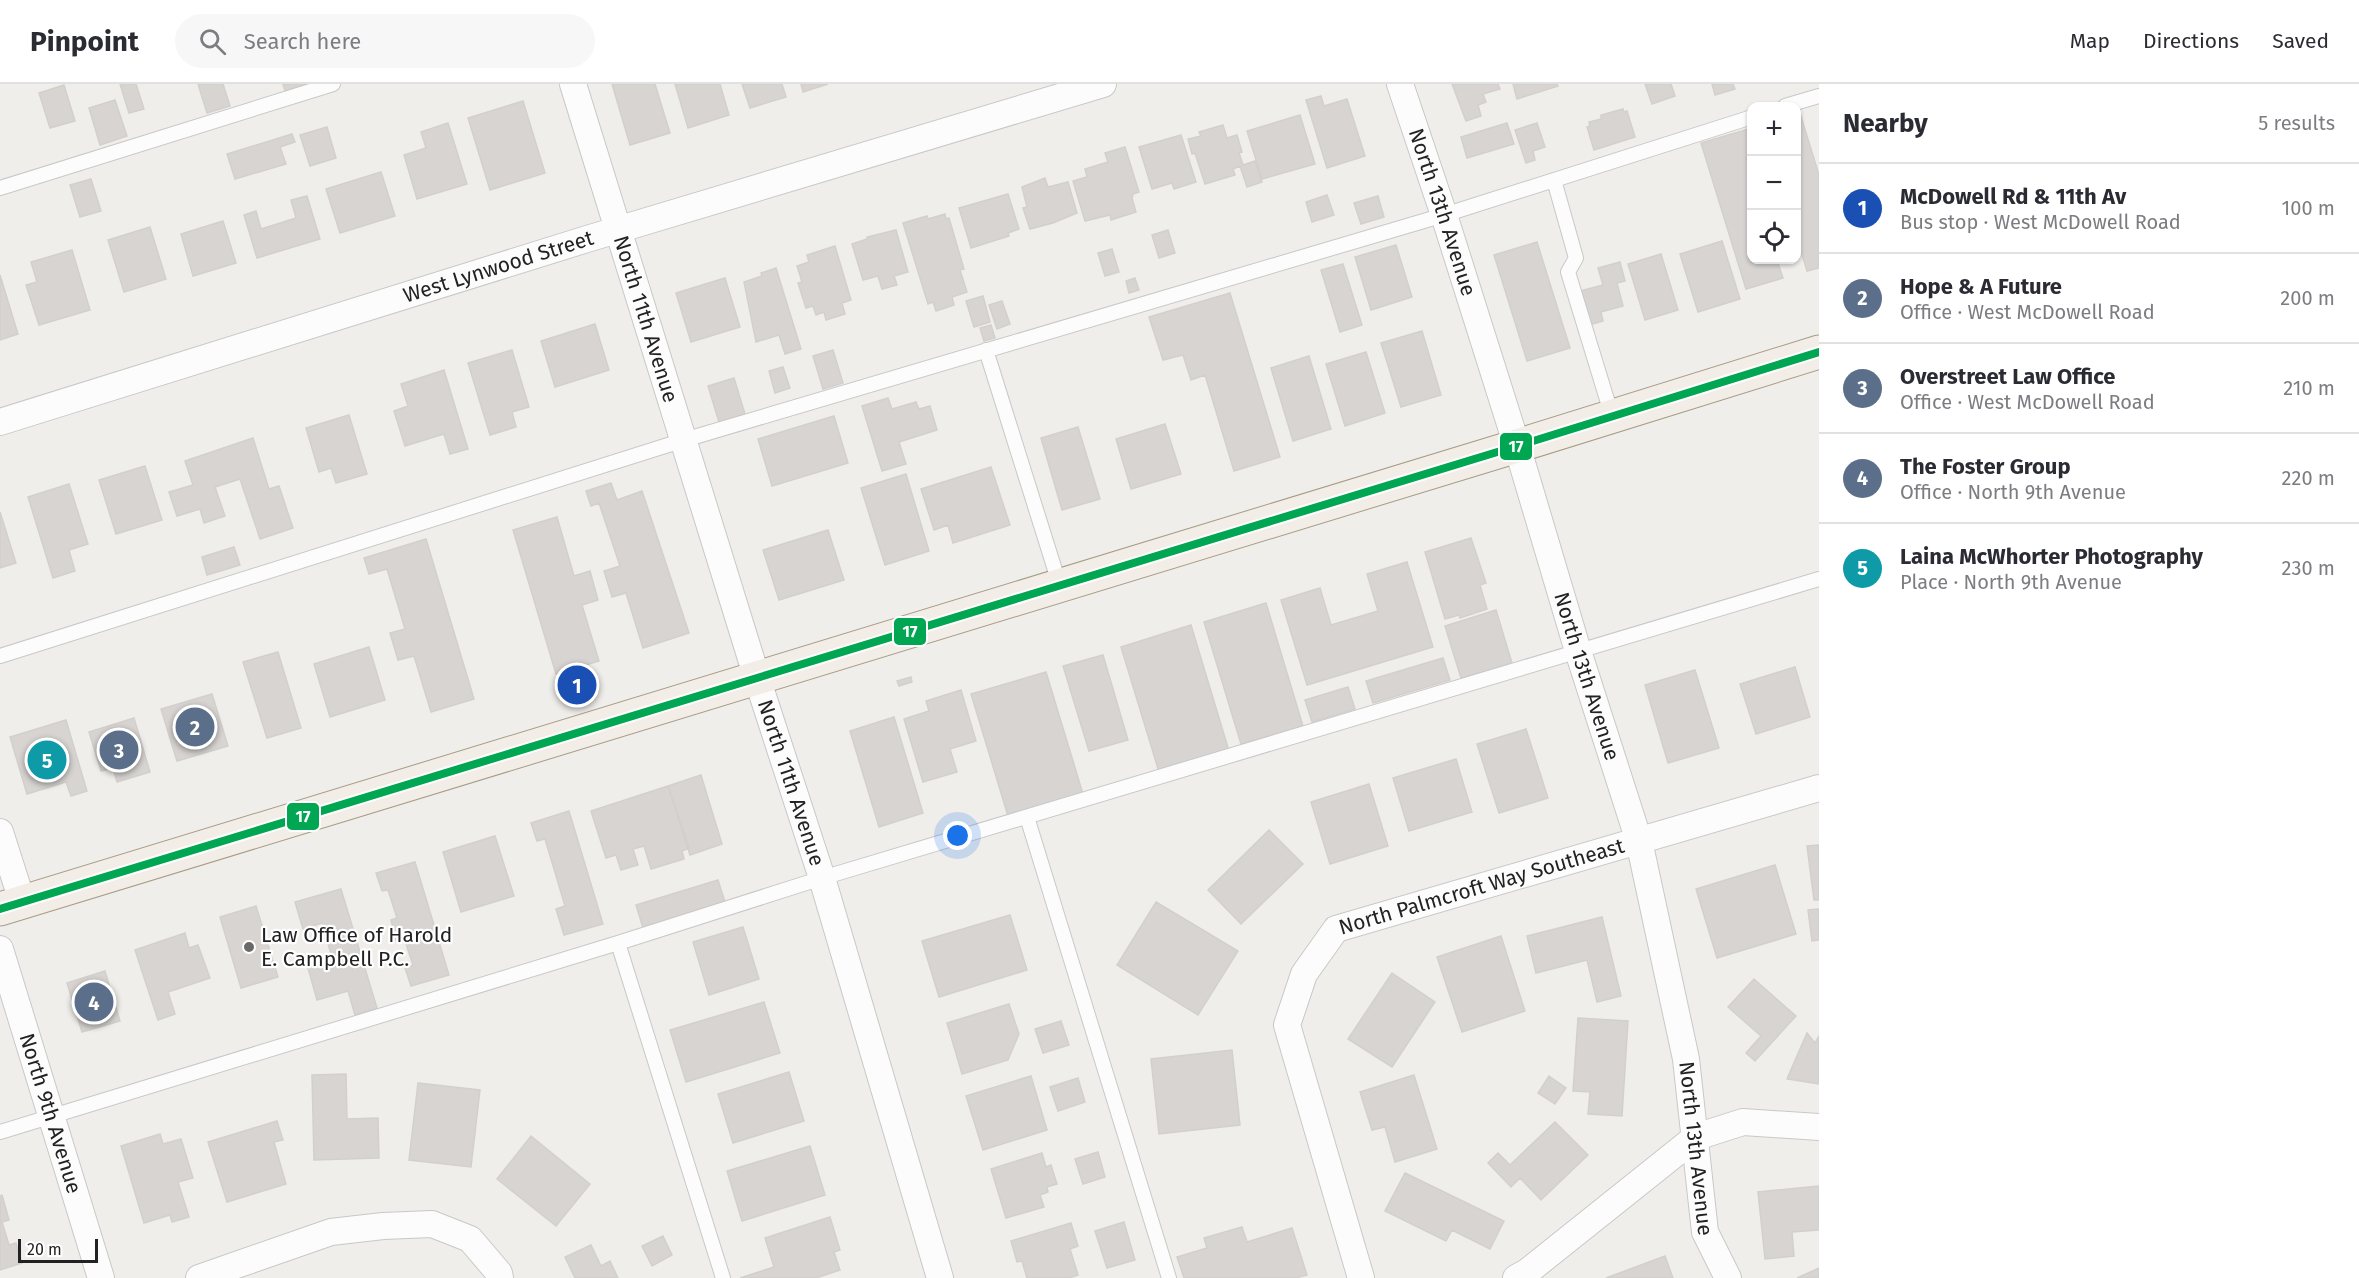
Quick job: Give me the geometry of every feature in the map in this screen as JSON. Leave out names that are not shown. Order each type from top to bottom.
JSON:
[{"type":"main road","points":[[11,905],[1819,352]]},
{"type":"street","name":"North 11th Avenue","points":[[573,84],[757,678],[822,878],[940,1278]]},
{"type":"street","name":"West Lynwood Street","points":[[0,423],[618,230],[1103,84]]},
{"type":"street","name":"North 13th Avenue","points":[[1400,84],[1444,214],[1639,842],[1686,1059],[1705,1232],[1728,1278]]},
{"type":"street","name":"North Palmcroft Way Southeast","points":[[1361,1278],[1287,1025],[1304,974],[1336,929],[1819,788]]},
{"type":"street","points":[[0,832],[11,905]]},
{"type":"street","name":"North 9th Avenue","points":[[0,949],[101,1278]]},
{"type":"street","points":[[1516,1278],[1527,1272],[1696,1137],[1743,1122],[1819,1126]]},
{"type":"street","points":[[199,1278],[332,1232],[384,1226],[432,1224],[470,1239],[499,1273],[500,1278]]},
{"type":"lane","points":[[0,188],[333,84]]},
{"type":"lane","points":[[1799,102],[1819,96]]},
{"type":"lane","points":[[0,656],[684,440],[1444,214],[1747,119]]},
{"type":"lane","points":[[1554,180],[1576,258],[1568,272],[1611,416]]},
{"type":"lane","points":[[986,351],[1060,586]]},
{"type":"lane","points":[[0,1132],[618,943],[822,878],[1819,579]]},
{"type":"lane","points":[[1027,817],[1169,1278]]},
{"type":"lane","points":[[618,943],[723,1278]]},
{"type":"building","points":[[120,84],[136,84],[144,109],[129,113]]},
{"type":"building","points":[[198,84],[223,84],[230,106],[207,113]]},
{"type":"building","points":[[283,84],[308,84],[285,91]]},
{"type":"building","points":[[612,84],[655,84],[670,133],[630,145]]},
{"type":"building","points":[[675,84],[720,84],[729,115],[688,128]]},
{"type":"building","points":[[742,84],[782,84],[786,97],[750,108]]},
{"type":"building","points":[[801,84],[828,84],[803,92]]},
{"type":"building","points":[[1452,84],[1498,84],[1500,89],[1483,94],[1486,102],[1478,105],[1481,116],[1466,121]]},
{"type":"building","points":[[1513,84],[1557,84],[1558,86],[1517,99]]},
{"type":"building","points":[[1645,84],[1671,84],[1675,96],[1652,104]]},
{"type":"building","points":[[1712,84],[1733,84],[1735,89],[1715,95]]},
{"type":"building","points":[[64,85],[75,121],[50,128],[39,93]]},
{"type":"building","points":[[1321,96],[1324,106],[1347,99],[1365,156],[1327,168],[1306,100]]},
{"type":"building","points":[[115,100],[127,136],[100,145],[89,108]]},
{"type":"building","points":[[523,101],[545,173],[490,190],[468,118]]},
{"type":"building","points":[[1623,109],[1624,112],[1627,111],[1635,137],[1594,150],[1587,127],[1590,126],[1589,122],[1601,119],[1601,115]]},
{"type":"building","points":[[1300,115],[1315,164],[1262,179],[1247,131]]},
{"type":"building","points":[[1801,116],[1819,175],[1819,268],[1807,271],[1801,251]]},
{"type":"building","points":[[448,123],[467,184],[417,199],[404,155],[426,148],[421,132]]},
{"type":"building","points":[[1507,123],[1514,144],[1467,158],[1461,137]]},
{"type":"building","points":[[1537,123],[1545,147],[1533,151],[1535,160],[1526,163],[1515,130]]},
{"type":"building","points":[[1223,125],[1227,138],[1237,135],[1243,165],[1255,161],[1262,182],[1247,187],[1240,166],[1233,169],[1235,175],[1205,184],[1188,139],[1201,136],[1199,132]]},
{"type":"building","points":[[327,127],[336,158],[310,166],[300,135]]},
{"type":"building","points":[[1747,129],[1747,264],[1778,264],[1783,278],[1746,289],[1701,143]]},
{"type":"building","points":[[292,134],[295,142],[280,147],[286,164],[235,179],[227,154]]},
{"type":"building","points":[[1181,135],[1196,182],[1174,189],[1172,183],[1152,189],[1139,147]]},
{"type":"building","points":[[1125,147],[1139,192],[1133,194],[1132,198],[1136,212],[1111,220],[1110,215],[1085,221],[1073,181],[1087,177],[1085,169],[1108,162],[1105,153]]},
{"type":"building","points":[[381,172],[395,216],[340,233],[326,189]]},
{"type":"building","points":[[1045,178],[1048,187],[1068,182],[1077,213],[1030,229],[1023,208],[1027,207],[1022,187]]},
{"type":"building","points":[[91,179],[101,211],[80,217],[70,185]]},
{"type":"building","points":[[1008,194],[1019,229],[1008,233],[1009,236],[971,248],[959,208]]},
{"type":"building","points":[[1327,195],[1334,215],[1312,222],[1306,202]]},
{"type":"building","points":[[307,196],[320,239],[257,258],[244,215],[256,211],[261,229],[296,218],[291,200]]},
{"type":"building","points":[[1378,196],[1384,217],[1361,224],[1354,203]]},
{"type":"building","points":[[945,214],[946,219],[949,218],[964,269],[960,270],[967,292],[952,297],[954,305],[936,311],[933,302],[928,304],[903,223],[927,216],[928,219]]},
{"type":"building","points":[[223,221],[236,263],[193,276],[181,234]]},
{"type":"building","points":[[150,227],[166,279],[124,292],[108,240]]},
{"type":"building","points":[[896,230],[908,272],[894,276],[897,285],[882,289],[878,276],[863,280],[852,244],[867,239],[867,237]]},
{"type":"building","points":[[1168,230],[1175,253],[1159,258],[1152,235]]},
{"type":"building","points":[[1722,241],[1740,299],[1698,312],[1680,254]]},
{"type":"building","points":[[1537,242],[1570,348],[1527,361],[1494,255]]},
{"type":"building","points":[[1396,245],[1412,297],[1371,310],[1355,257]]},
{"type":"building","points":[[835,246],[851,300],[842,303],[845,314],[826,320],[824,312],[816,315],[813,306],[806,308],[798,283],[802,282],[797,266],[809,262],[807,255]]},
{"type":"building","points":[[1112,249],[1119,272],[1105,276],[1098,253]]},
{"type":"building","points":[[72,250],[90,310],[39,325],[26,285],[37,282],[31,262]]},
{"type":"building","points":[[1661,254],[1678,310],[1645,320],[1628,264]]},
{"type":"building","points":[[1620,262],[1625,281],[1617,283],[1623,306],[1601,312],[1603,321],[1589,325],[1580,291],[1603,285],[1598,268]]},
{"type":"building","points":[[1343,264],[1362,325],[1340,332],[1321,270]]},
{"type":"building","points":[[776,268],[801,349],[785,354],[779,335],[756,342],[744,282]]},
{"type":"building","points":[[0,275],[18,334],[0,340]]},
{"type":"building","points":[[725,278],[740,327],[691,342],[676,293]]},
{"type":"building","points":[[1135,278],[1139,290],[1129,293],[1126,281]]},
{"type":"building","points":[[1230,293],[1280,457],[1234,471],[1205,375],[1191,380],[1183,355],[1163,360],[1149,317]]},
{"type":"building","points":[[983,296],[990,322],[974,327],[966,301]]},
{"type":"building","points":[[1002,301],[1010,324],[997,329],[989,305]]},
{"type":"building","points":[[595,324],[609,370],[555,387],[541,341]]},
{"type":"building","points":[[991,325],[995,338],[984,341],[980,328]]},
{"type":"building","points":[[1422,331],[1441,395],[1401,407],[1381,343]]},
{"type":"building","points":[[512,350],[529,407],[512,412],[516,427],[490,435],[468,363]]},
{"type":"building","points":[[833,350],[843,383],[823,389],[813,356]]},
{"type":"building","points":[[1366,352],[1385,413],[1345,426],[1326,364]]},
{"type":"building","points":[[1309,356],[1331,429],[1293,441],[1271,368]]},
{"type":"building","points":[[783,367],[790,388],[775,393],[769,371]]},
{"type":"building","points":[[444,370],[468,449],[450,454],[444,434],[405,446],[394,411],[408,406],[401,384]]},
{"type":"building","points":[[734,378],[745,414],[719,422],[708,386]]},
{"type":"building","points":[[888,398],[892,409],[916,402],[919,409],[930,406],[937,430],[899,442],[906,464],[882,471],[862,406]]},
{"type":"building","points":[[349,415],[367,474],[336,483],[331,468],[319,472],[306,428]]},
{"type":"building","points":[[834,416],[848,463],[772,486],[758,439]]},
{"type":"building","points":[[1165,424],[1181,474],[1131,489],[1116,439]]},
{"type":"building","points":[[1078,427],[1100,499],[1062,510],[1041,438]]},
{"type":"building","points":[[253,438],[269,489],[279,486],[293,528],[260,539],[240,479],[215,487],[225,516],[204,523],[200,509],[177,516],[169,492],[193,485],[185,461]]},
{"type":"building","points":[[145,466],[162,520],[116,534],[99,480]]},
{"type":"building","points":[[991,467],[1010,525],[953,543],[948,525],[934,530],[921,489]]},
{"type":"building","points":[[906,474],[929,551],[885,565],[861,488]]},
{"type":"building","points":[[611,483],[617,500],[642,491],[689,633],[643,648],[626,593],[612,597],[604,571],[620,566],[599,503],[591,506],[586,491]]},
{"type":"building","points":[[69,484],[88,544],[69,550],[75,571],[53,578],[28,497]]},
{"type":"building","points":[[0,512],[16,563],[0,568]]},
{"type":"building","points":[[557,517],[574,576],[590,571],[598,600],[582,605],[599,661],[556,674],[513,530]]},
{"type":"building","points":[[828,530],[844,580],[779,600],[763,550]]},
{"type":"building","points":[[1471,538],[1486,583],[1480,585],[1487,609],[1460,618],[1459,615],[1445,619],[1425,552]]},
{"type":"building","points":[[426,539],[474,699],[431,712],[414,656],[398,660],[390,633],[405,629],[387,569],[369,574],[364,558]]},
{"type":"building","points":[[234,547],[240,565],[207,575],[202,557]]},
{"type":"building","points":[[1407,562],[1433,647],[1307,685],[1281,600],[1320,588],[1331,625],[1378,611],[1367,574]]},
{"type":"building","points":[[1266,603],[1303,726],[1241,744],[1204,622]]},
{"type":"building","points":[[1496,610],[1512,663],[1461,678],[1445,626]]},
{"type":"building","points":[[1191,625],[1229,751],[1159,772],[1121,647]]},
{"type":"building","points":[[369,647],[385,700],[330,717],[314,664]]},
{"type":"building","points":[[278,652],[301,728],[267,738],[243,662]]},
{"type":"building","points":[[1103,655],[1128,740],[1089,751],[1063,666]]},
{"type":"building","points":[[1443,658],[1450,680],[1373,703],[1366,681]]},
{"type":"building","points":[[1795,667],[1810,717],[1756,734],[1740,684]]},
{"type":"building","points":[[1695,670],[1719,748],[1668,763],[1645,685]]},
{"type":"building","points":[[1046,672],[1083,794],[1008,816],[971,694]]},
{"type":"building","points":[[911,677],[912,682],[899,686],[897,681]]},
{"type":"building","points":[[588,680],[589,684],[576,688],[574,683]]},
{"type":"building","points":[[1348,687],[1355,709],[1312,722],[1305,700]]},
{"type":"building","points":[[961,690],[976,741],[950,749],[957,772],[923,782],[904,719],[929,711],[926,701]]},
{"type":"building","points":[[212,694],[228,746],[177,761],[161,709]]},
{"type":"building","points":[[894,717],[923,813],[879,827],[850,731]]},
{"type":"building","points":[[134,718],[150,772],[117,782],[113,768],[101,771],[89,732]]},
{"type":"building","points":[[66,720],[87,791],[71,796],[66,782],[27,794],[10,737]]},
{"type":"building","points":[[1526,729],[1548,798],[1499,813],[1477,744]]},
{"type":"building","points":[[1456,759],[1472,812],[1409,831],[1393,778]]},
{"type":"building","points":[[701,775],[722,844],[690,855],[668,786]]},
{"type":"building","points":[[1369,784],[1388,846],[1330,864],[1311,802]]},
{"type":"building","points":[[668,786],[689,848],[682,851],[684,859],[651,869],[644,846],[633,849],[638,865],[621,870],[616,855],[606,858],[591,811]]},
{"type":"building","points":[[569,811],[603,924],[564,935],[556,909],[565,906],[545,839],[537,841],[531,823]]},
{"type":"building","points":[[1269,830],[1303,864],[1241,924],[1208,890]]},
{"type":"building","points":[[495,836],[514,896],[461,912],[443,852]]},
{"type":"building","points":[[1819,845],[1819,900],[1814,900],[1807,846]]},
{"type":"building","points":[[415,862],[449,975],[411,986],[405,968],[413,965],[404,938],[396,940],[391,920],[397,918],[388,890],[382,891],[376,873]]},
{"type":"building","points":[[1775,865],[1796,934],[1717,958],[1696,889]]},
{"type":"building","points":[[718,880],[725,902],[643,928],[636,905]]},
{"type":"building","points":[[341,889],[377,1008],[355,1015],[348,991],[317,1000],[308,968],[333,961],[322,923],[303,929],[295,902]]},
{"type":"building","points":[[1156,902],[1238,951],[1198,1015],[1117,965]]},
{"type":"building","name":"Law Office of Harold E. Campbell P.C.","points":[[256,906],[278,977],[241,988],[220,917]]},
{"type":"building","points":[[1819,909],[1819,940],[1812,941],[1808,910]]},
{"type":"building","points":[[1010,915],[1027,970],[939,997],[922,941]]},
{"type":"building","points":[[1602,917],[1621,996],[1597,1002],[1587,960],[1536,973],[1527,936]]},
{"type":"building","points":[[743,927],[759,979],[709,995],[693,942]]},
{"type":"building","points":[[185,933],[189,948],[198,945],[210,978],[168,992],[175,1014],[158,1020],[135,950]]},
{"type":"building","points":[[1501,936],[1525,1011],[1462,1032],[1437,957]]},
{"type":"building","points":[[105,971],[120,1021],[82,1032],[67,983]]},
{"type":"building","points":[[1392,973],[1435,1002],[1392,1067],[1348,1039]]},
{"type":"building","points":[[1754,979],[1796,1016],[1755,1061],[1746,1053],[1761,1036],[1728,1007]]},
{"type":"building","points":[[764,1002],[780,1053],[686,1082],[670,1030]]},
{"type":"building","points":[[1009,1004],[1019,1034],[1008,1060],[962,1074],[947,1023]]},
{"type":"building","points":[[1578,1018],[1628,1021],[1622,1116],[1588,1114],[1590,1092],[1573,1091]]},
{"type":"building","points":[[1061,1021],[1069,1045],[1043,1053],[1035,1029]]},
{"type":"building","points":[[1807,1033],[1815,1043],[1819,1036],[1819,1084],[1787,1079]]},
{"type":"building","points":[[1232,1050],[1240,1125],[1159,1134],[1151,1059]]},
{"type":"building","points":[[789,1072],[804,1121],[733,1143],[718,1094]]},
{"type":"building","points":[[346,1074],[347,1119],[378,1118],[379,1158],[314,1160],[312,1075]]},
{"type":"building","points":[[1414,1075],[1437,1149],[1395,1162],[1385,1127],[1372,1130],[1360,1092]]},
{"type":"building","points":[[1031,1076],[1047,1130],[983,1150],[966,1096]]},
{"type":"building","points":[[1549,1076],[1566,1088],[1555,1104],[1538,1093]]},
{"type":"building","points":[[1078,1078],[1085,1102],[1058,1111],[1050,1087]]},
{"type":"building","points":[[418,1083],[480,1090],[471,1167],[409,1160]]},
{"type":"building","points":[[277,1121],[283,1140],[274,1142],[286,1184],[227,1202],[208,1142]]},
{"type":"building","points":[[1555,1122],[1588,1155],[1541,1200],[1520,1178],[1511,1187],[1488,1163],[1498,1153],[1510,1165]]},
{"type":"building","points":[[160,1134],[163,1144],[181,1139],[193,1178],[178,1182],[189,1217],[172,1222],[170,1215],[144,1223],[121,1146]]},
{"type":"building","points":[[531,1136],[590,1184],[556,1226],[497,1179]]},
{"type":"building","points":[[810,1146],[825,1195],[742,1221],[727,1171]]},
{"type":"building","points":[[1098,1152],[1105,1177],[1083,1184],[1075,1159]]},
{"type":"building","points":[[1042,1153],[1046,1167],[1051,1165],[1057,1184],[1047,1187],[1048,1192],[1040,1195],[1044,1207],[1006,1218],[991,1169]]},
{"type":"building","points":[[1405,1173],[1504,1221],[1490,1249],[1452,1230],[1446,1241],[1385,1211]]},
{"type":"building","points":[[1819,1186],[1819,1230],[1792,1232],[1794,1256],[1765,1259],[1758,1192]]},
{"type":"building","points":[[2,1195],[9,1220],[2,1222],[9,1245],[16,1243],[22,1263],[0,1270],[0,1196]]},
{"type":"building","points":[[830,1217],[840,1250],[834,1252],[840,1270],[816,1278],[740,1278],[774,1267],[765,1238]]},
{"type":"building","points":[[1124,1222],[1135,1260],[1107,1268],[1095,1231]]},
{"type":"building","points":[[1071,1223],[1078,1246],[1070,1249],[1078,1275],[1069,1278],[1027,1278],[1022,1261],[1017,1262],[1011,1241]]},
{"type":"building","points":[[1242,1227],[1247,1242],[1292,1228],[1307,1275],[1296,1278],[1184,1278],[1177,1257],[1207,1248],[1204,1238]]},
{"type":"building","points":[[663,1236],[672,1255],[652,1266],[642,1246]]},
{"type":"building","points":[[591,1245],[601,1266],[610,1261],[618,1278],[575,1278],[565,1257]]},
{"type":"building","points":[[1665,1256],[1673,1278],[1606,1278]]},
{"type":"building","points":[[1819,1268],[1819,1278],[1797,1278]]},
{"type":"transit line","name":"17","points":[[0,909],[1819,352]]},
{"type":"place","name":"McDowell Rd & 11th Av","points":[[577,685]]},
{"type":"place","name":"Hope & A Future","points":[[195,727]]},
{"type":"place","name":"Overstreet Law Office","points":[[119,750]]},
{"type":"place","name":"Laina McWhorter Photography","points":[[47,760]]},
{"type":"place","name":"Law Office of Harold E. Campbell P.C.","points":[[249,947]]},
{"type":"place","name":"The Foster Group","points":[[94,1002]]}]
